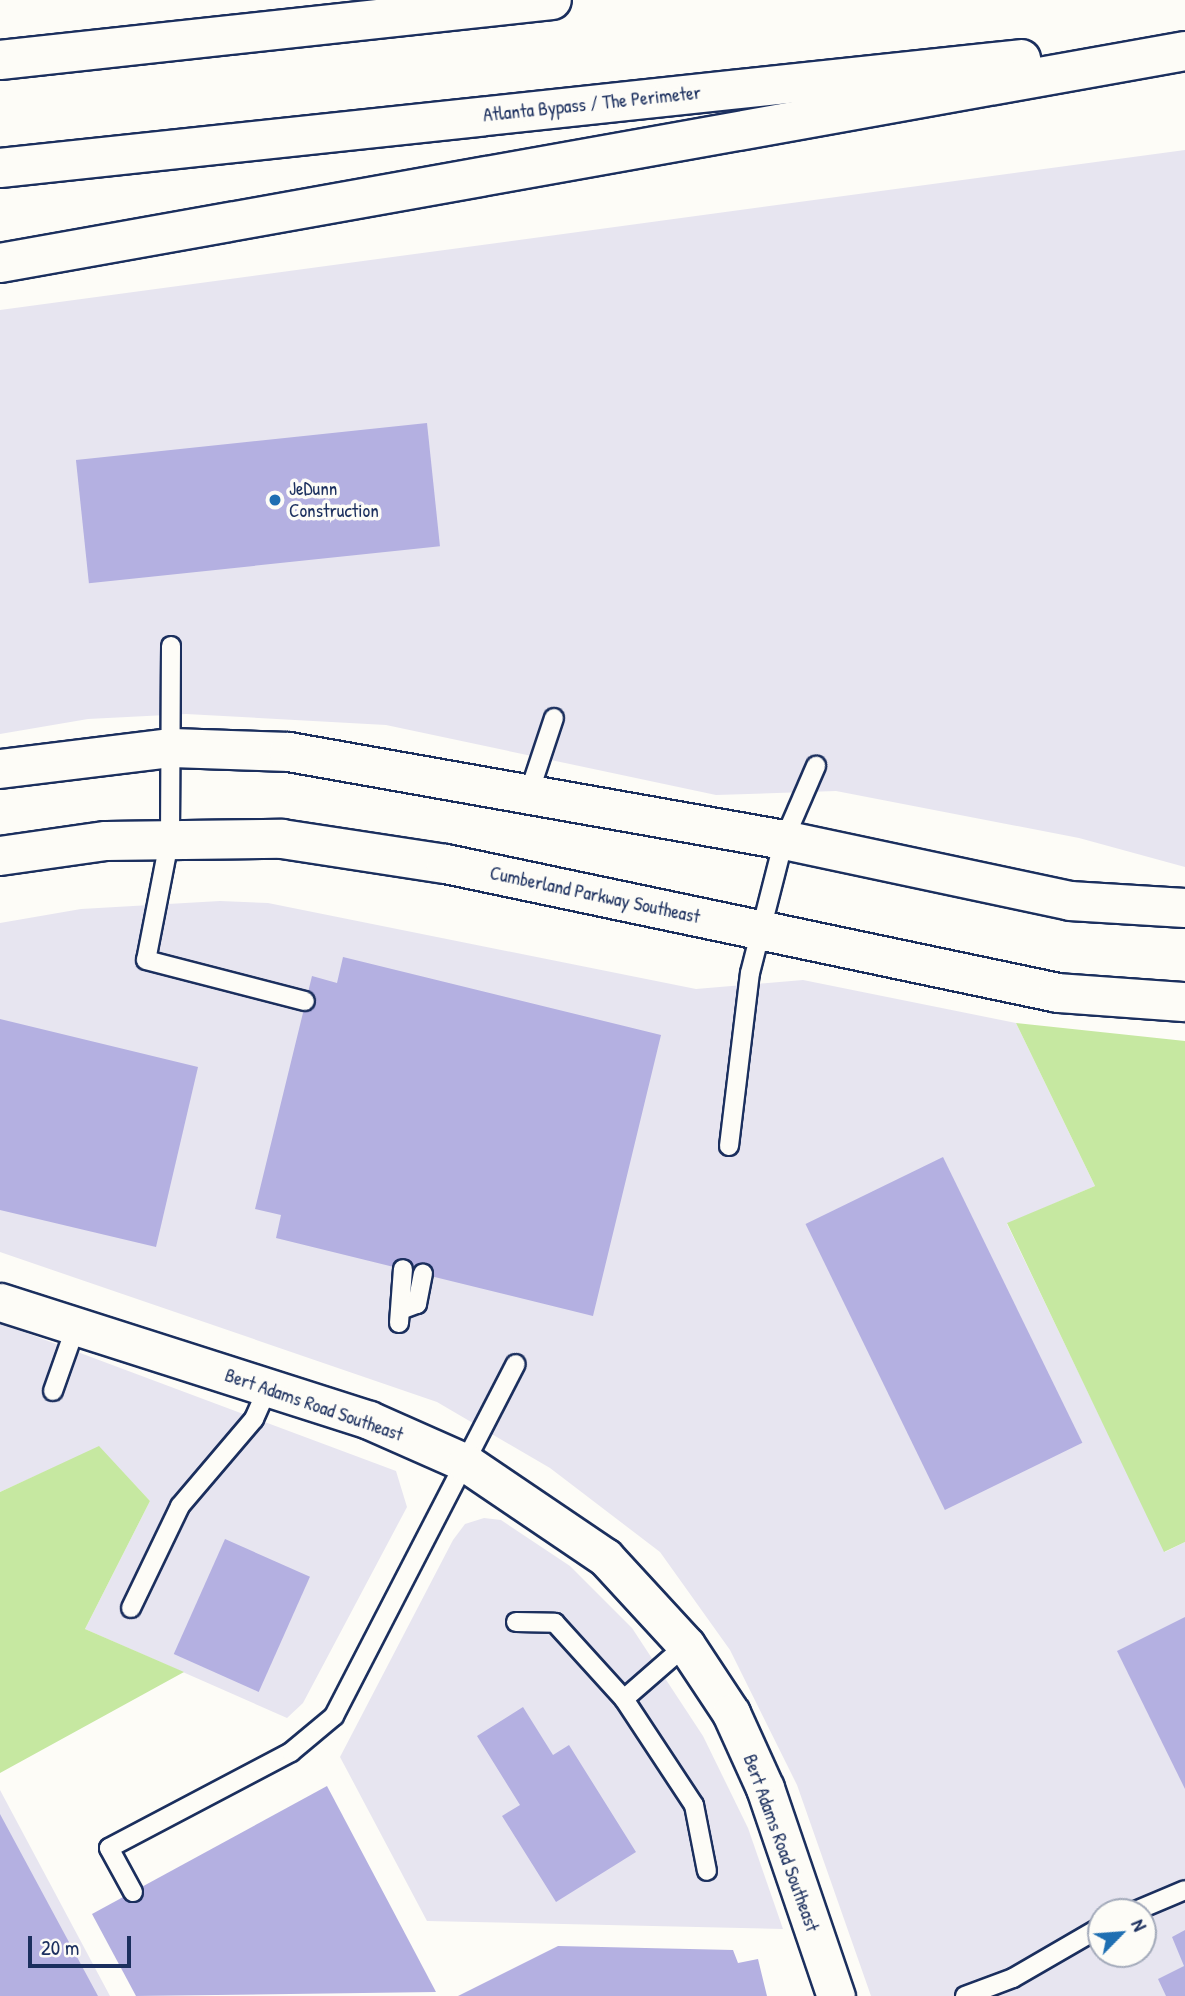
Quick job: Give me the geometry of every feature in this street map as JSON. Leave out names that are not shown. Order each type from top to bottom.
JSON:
[{"type":"main road","points":[[0,60],[552,0]]},
{"type":"main road","name":"Atlanta Bypass / The Perimeter","points":[[0,168],[1185,41]]},
{"type":"main road","points":[[0,263],[1185,51]]},
{"type":"main road","points":[[0,769],[172,748],[289,751],[785,840],[1070,901],[1185,908]]},
{"type":"main road","name":"Cumberland Parkway Southeast","points":[[0,856],[170,837],[282,839],[365,850],[1058,993],[1185,1002]]},
{"type":"street","name":"Bert Adams Road Southeast","points":[[0,1302],[369,1420],[466,1463],[605,1557],[686,1645],[731,1713],[765,1788],[836,1996]]},
{"type":"lane","points":[[171,646],[170,837],[146,960],[306,1001]]},
{"type":"lane","points":[[529,793],[554,718]]},
{"type":"lane","points":[[729,1146],[760,930],[785,840],[816,766]]},
{"type":"lane","points":[[402,1269],[397,1296],[401,1316],[417,1304],[423,1274]]},
{"type":"lane","points":[[53,1391],[76,1326]]},
{"type":"lane","points":[[133,1892],[109,1848],[291,1752],[334,1716],[516,1364]]},
{"type":"lane","points":[[131,1608],[180,1506],[254,1419],[268,1388]]},
{"type":"lane","points":[[516,1622],[555,1623],[624,1699],[694,1805],[707,1871]]},
{"type":"lane","points":[[624,1699],[686,1645]]},
{"type":"lane","points":[[1157,1902],[1185,1891]]},
{"type":"lane","points":[[965,1996],[1013,1978],[1087,1935]]},
{"type":"shaded area","points":[[1185,150],[1185,867],[1079,838],[836,791],[716,795],[386,725],[186,714],[88,719],[0,734],[0,310]]},
{"type":"shaded area","points":[[220,901],[268,903],[696,989],[803,980],[1016,1023],[1095,1186],[1007,1224],[1165,1552],[1185,1542],[1185,1996],[871,1996],[797,1785],[730,1650],[660,1552],[550,1468],[437,1402],[0,1252],[0,923],[81,909]]},
{"type":"shaded area","points":[[0,1323],[396,1471],[407,1507],[303,1703],[287,1718],[85,1629],[150,1501],[99,1447],[0,1492]]},
{"type":"shaded area","points":[[484,1518],[501,1520],[570,1566],[632,1628],[703,1736],[748,1828],[783,1929],[427,1921],[340,1757],[453,1540],[465,1524]]},
{"type":"shaded area","points":[[0,1790],[110,1996],[0,1996]]},
{"type":"green space","points":[[1016,1023],[1185,1041],[1185,1542],[1164,1552],[1007,1223],[1095,1186]]},
{"type":"green space","points":[[99,1446],[150,1501],[85,1629],[184,1672],[0,1773],[0,1492]]},
{"type":"building","points":[[427,423],[440,546],[89,583],[76,460]]},
{"type":"building","points":[[343,957],[661,1035],[593,1316],[276,1238],[281,1215],[255,1209],[312,976],[337,983]]},
{"type":"building","points":[[0,1019],[198,1067],[156,1247],[0,1210]]},
{"type":"building","points":[[943,1157],[1082,1443],[945,1510],[805,1224]]},
{"type":"building","points":[[225,1539],[310,1577],[259,1692],[174,1654]]},
{"type":"building","points":[[1185,1617],[1185,1789],[1117,1651]]},
{"type":"building","points":[[523,1707],[553,1755],[569,1745],[636,1852],[556,1902],[502,1816],[520,1805],[477,1736]]},
{"type":"building","points":[[327,1786],[436,1992],[136,1996],[92,1914]]},
{"type":"building","points":[[0,1814],[98,1996],[0,1996]]},
{"type":"building","points":[[1185,1930],[1185,1996],[1166,1996],[1158,1979],[1184,1966],[1172,1937]]},
{"type":"building","points":[[558,1946],[733,1950],[738,1963],[758,1959],[767,1996],[458,1996]]},
{"type":"place","name":"JeDunn Construction","points":[[275,500]]}]
